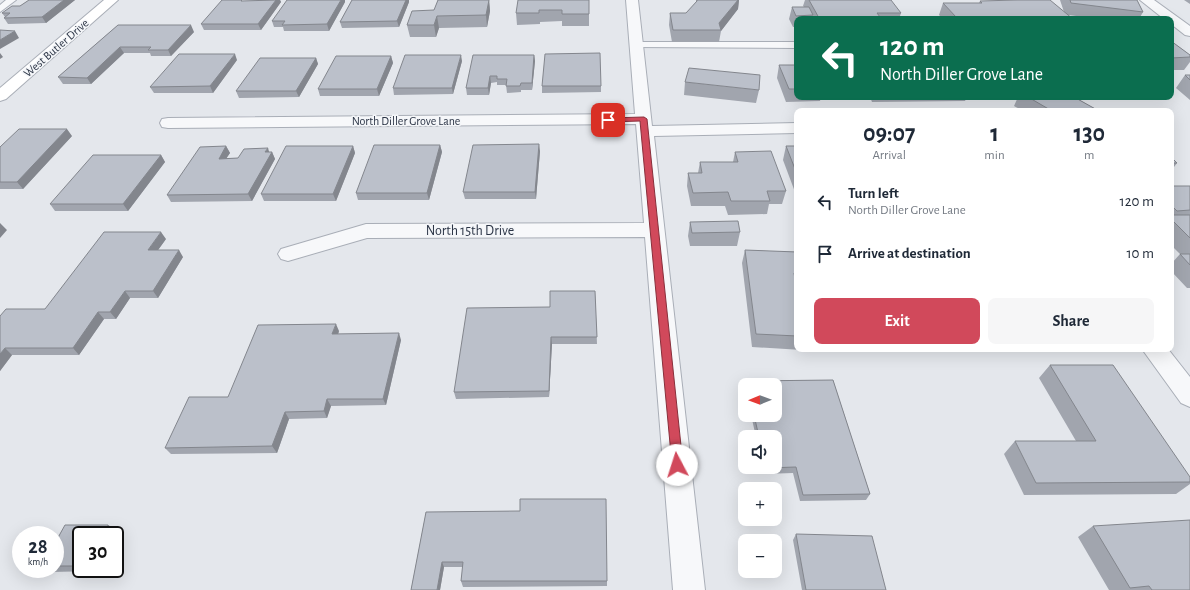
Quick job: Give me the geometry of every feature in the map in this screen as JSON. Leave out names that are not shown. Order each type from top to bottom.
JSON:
[{"type":"street","name":"West Butler Drive","points":[[0,96],[112,0]]},
{"type":"street","points":[[632,0],[689,590]]},
{"type":"street","points":[[1146,0],[1168,16]]},
{"type":"street","points":[[1174,20],[1190,32]]},
{"type":"street","name":"North Diller Grove Lane","points":[[168,123],[644,125]]},
{"type":"street","points":[[644,125],[794,128]]},
{"type":"street","name":"North 15th Drive","points":[[288,254],[366,231],[655,230]]},
{"type":"street","points":[[1156,352],[1190,396]]},
{"type":"lane","points":[[0,9],[12,0]]},
{"type":"lane","points":[[637,45],[794,45]]},
{"type":"building","points":[[29,0],[64,0],[42,17],[4,18],[10,13],[2,13],[12,6],[20,6]]},
{"type":"building","points":[[222,0],[276,0],[258,24],[201,24]]},
{"type":"building","points":[[287,0],[341,0],[327,24],[282,25],[285,21],[272,21]]},
{"type":"building","points":[[352,0],[406,0],[397,21],[340,22]]},
{"type":"building","points":[[438,0],[489,0],[486,15],[437,16],[434,25],[407,25],[412,11],[434,10]]},
{"type":"building","points":[[518,0],[589,0],[589,14],[562,14],[562,10],[539,10],[539,13],[516,13]]},
{"type":"building","points":[[697,0],[738,0],[719,23],[721,30],[673,30],[670,13],[686,13]]},
{"type":"building","points":[[809,0],[891,0],[901,13],[877,13],[879,16],[818,16]]},
{"type":"building","points":[[1050,0],[1069,16],[955,16],[943,3],[982,3],[980,1]]},
{"type":"building","points":[[1070,0],[1137,0],[1143,12],[1071,3]]},
{"type":"building","points":[[792,7],[809,7],[813,15],[796,16]]},
{"type":"building","points":[[118,25],[191,25],[168,50],[148,50],[151,47],[120,47],[87,78],[58,77]]},
{"type":"building","points":[[0,30],[15,31],[0,40]]},
{"type":"building","points":[[1174,43],[1190,55],[1190,57],[1174,58]]},
{"type":"building","points":[[600,53],[601,86],[542,86],[545,54]]},
{"type":"building","points":[[179,54],[235,54],[210,86],[150,87]]},
{"type":"building","points":[[405,55],[461,55],[452,88],[393,88]]},
{"type":"building","points":[[473,55],[534,55],[532,83],[521,83],[520,86],[506,86],[507,79],[497,79],[497,76],[490,76],[488,88],[466,88]]},
{"type":"building","points":[[336,56],[391,56],[377,89],[318,89]]},
{"type":"building","points":[[260,58],[316,58],[296,91],[236,91]]},
{"type":"building","points":[[779,65],[794,65],[794,89],[789,89]]},
{"type":"building","points":[[689,68],[760,75],[759,90],[685,82]]},
{"type":"building","points":[[1185,75],[1190,75],[1190,80]]},
{"type":"building","points":[[1033,100],[1079,100],[1094,108],[1047,108]]},
{"type":"building","points":[[19,129],[67,129],[17,182],[0,182],[0,147]]},
{"type":"building","points":[[539,144],[535,192],[463,192],[473,145]]},
{"type":"building","points":[[374,145],[440,145],[427,193],[356,193]]},
{"type":"building","points":[[226,146],[219,159],[238,158],[244,149],[268,148],[265,152],[272,152],[248,194],[167,195],[200,147]]},
{"type":"building","points":[[286,146],[353,146],[333,194],[261,194]]},
{"type":"building","points":[[786,146],[794,146],[794,166]]},
{"type":"building","points":[[771,151],[786,191],[767,191],[770,201],[731,201],[728,192],[693,193],[688,173],[702,173],[700,162],[738,162],[735,152]]},
{"type":"building","points":[[93,155],[161,155],[123,204],[50,204]]},
{"type":"building","points":[[1174,186],[1190,186],[1190,210],[1177,211],[1174,208]]},
{"type":"building","points":[[1174,215],[1190,215],[1190,238],[1174,222]]},
{"type":"building","points":[[738,221],[740,232],[692,233],[690,222]]},
{"type":"building","points":[[104,232],[161,232],[148,250],[179,250],[153,291],[125,291],[110,312],[98,312],[73,348],[5,348],[0,354],[0,316],[6,309],[45,309]]},
{"type":"building","points":[[745,250],[794,252],[794,336],[756,334]]},
{"type":"building","points":[[1180,254],[1190,254],[1190,265]]},
{"type":"building","points":[[550,291],[595,291],[597,337],[551,337],[549,391],[454,392],[467,308],[550,307]]},
{"type":"building","points":[[336,324],[332,334],[399,333],[383,399],[327,399],[324,411],[285,412],[272,446],[165,448],[189,397],[228,397],[258,325]]},
{"type":"building","points":[[1050,365],[1113,365],[1190,477],[1190,482],[1036,483],[1015,441],[1096,441]]},
{"type":"building","points":[[833,380],[870,494],[803,495],[796,467],[782,467],[782,430],[757,430],[756,422],[782,422],[782,381]]},
{"type":"building","points":[[520,499],[606,499],[607,581],[461,581],[463,562],[442,562],[437,590],[411,590],[426,512],[520,511]]},
{"type":"building","points":[[1190,520],[1190,590],[1152,590],[1149,586],[1130,588],[1093,526]]},
{"type":"building","points":[[65,525],[108,525],[72,526],[72,566],[64,566]]},
{"type":"building","points":[[796,534],[872,536],[886,590],[806,590]]},
{"type":"route","points":[[608,120],[644,119],[677,465]]}]
